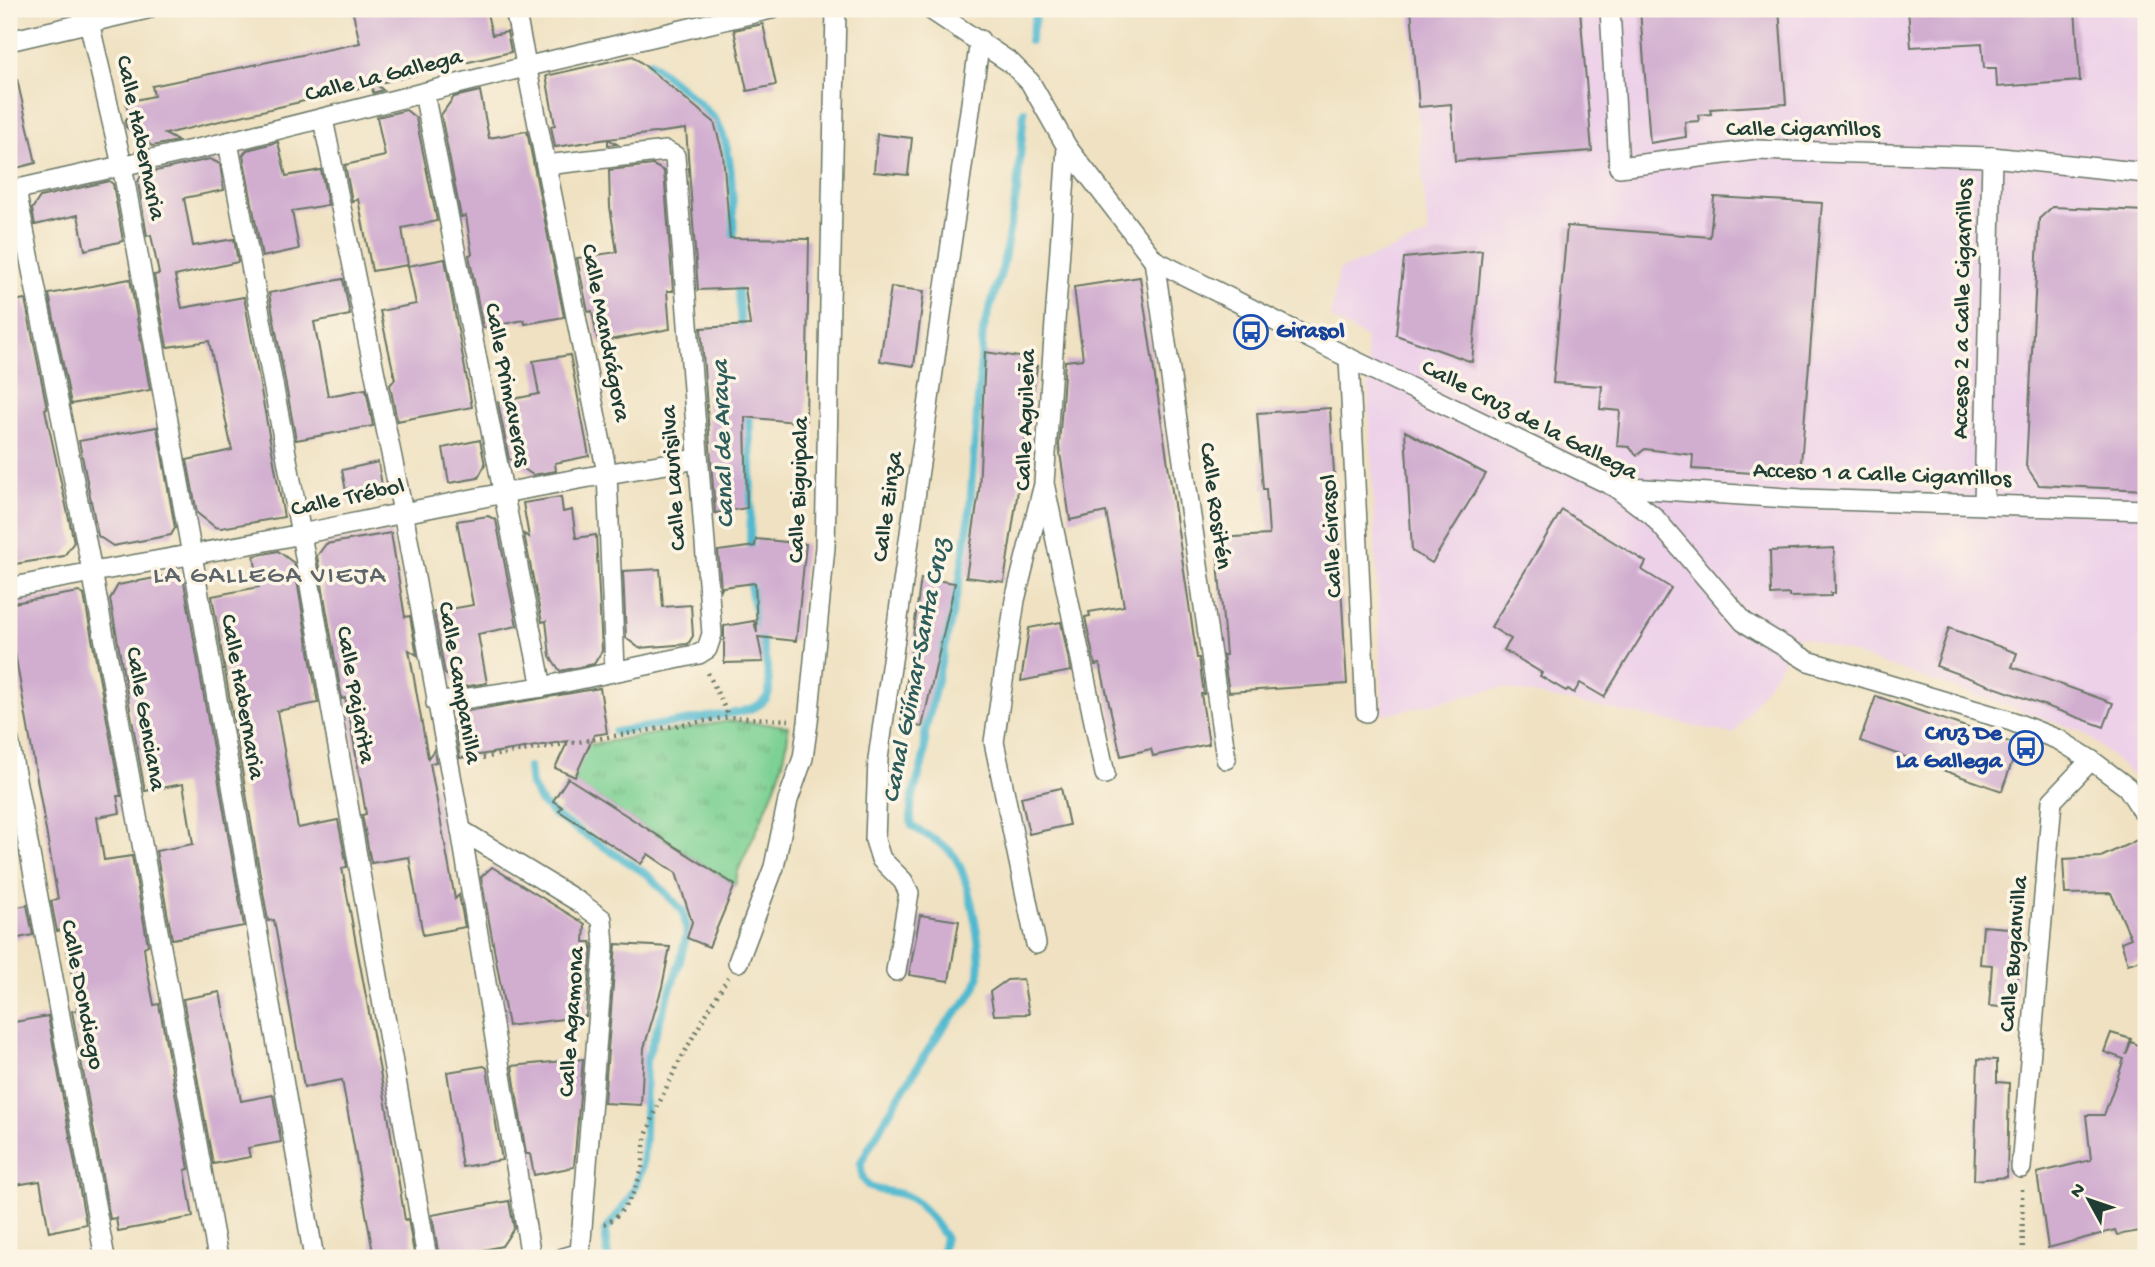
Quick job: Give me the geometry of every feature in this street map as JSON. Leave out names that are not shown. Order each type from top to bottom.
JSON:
[{"type":"street","points":[[9,41],[147,9]]},
{"type":"street","name":"Calle Mandrágora","points":[[515,9],[607,473],[615,670]]},
{"type":"street","name":"Calle La Gallega","points":[[12,191],[228,142],[525,66],[771,9]]},
{"type":"street","name":"Calle Biguipala","points":[[738,962],[774,867],[788,800],[803,758],[808,722],[825,547],[836,9]]},
{"type":"street","name":"Calle Cruz de la Gallega","points":[[930,9],[1011,63],[1030,82],[1067,147],[1154,260],[1615,487],[1653,516],[1744,622],[1808,661],[2011,721],[2059,740],[2127,787],[2146,816]]},
{"type":"street","name":"Calle Cigarrillos","points":[[1610,9],[1619,167],[1756,150],[1992,157],[2146,173]]},
{"type":"street","name":"Calle Habernaria","points":[[89,22],[122,165],[314,1258]]},
{"type":"street","name":"Calle Zinza","points":[[896,971],[909,892],[903,881],[881,859],[875,840],[878,759],[979,40]]},
{"type":"street","name":"Calle Primaveras","points":[[424,93],[542,687]]},
{"type":"street","name":"Calle Campanilla","points":[[323,119],[403,512],[461,830],[531,1258]]},
{"type":"street","name":"Calle Pajarita","points":[[228,142],[301,534],[427,1258]]},
{"type":"street","name":"Calle Aguileña","points":[[1067,147],[1044,483],[1105,774]]},
{"type":"street","name":"Calle Laurisilva","points":[[546,165],[666,151],[675,156],[712,634],[707,649],[699,654]]},
{"type":"street","name":"Acceso 2 a Calle Cigarrillos","points":[[1984,505],[1992,157]]},
{"type":"street","name":"Calle Genciana","points":[[12,191],[92,571],[218,1258]]},
{"type":"street","name":"Calle Rositén","points":[[1154,260],[1226,759]]},
{"type":"street","name":"Calle Girasol","points":[[1349,358],[1366,712]]},
{"type":"street","name":"Calle Trébol","points":[[9,588],[192,555],[607,473],[698,459]]},
{"type":"street","points":[[1036,944],[993,742],[1015,600],[1044,483]]},
{"type":"street","name":"Acceso 1 a Calle Cigarrillos","points":[[1615,487],[1802,499],[2146,510]]},
{"type":"street","points":[[436,703],[542,687],[699,654]]},
{"type":"street","name":"Calle Dondiego","points":[[9,741],[105,1258]]},
{"type":"street","name":"Calle Buganvilla","points":[[2021,1168],[2052,801],[2091,760]]},
{"type":"street","name":"Calle Agamona","points":[[461,830],[602,919],[604,947],[572,1256]]},
{"type":"path","points":[[699,654],[729,717]]},
{"type":"path","points":[[448,764],[729,717],[808,722]]},
{"type":"path","points":[[572,1256],[600,1226],[613,1221],[634,1190],[642,1168],[645,1138],[650,1126],[689,1042],[738,962]]},
{"type":"path","points":[[2021,1168],[2023,1258]]},
{"type":"shaded area","points":[[1409,9],[2146,9],[2146,787],[2084,732],[1800,636],[1734,734],[1501,688],[1383,715],[1366,338],[1330,318],[1339,270],[1428,235]]},
{"type":"green space","points":[[730,721],[788,726],[778,779],[738,871],[735,885],[576,784],[574,777],[588,745]]},
{"type":"building","points":[[352,9],[486,9],[492,35],[507,32],[511,52],[376,84],[383,90],[373,93],[372,85],[165,134],[178,141],[152,146],[126,127],[125,122],[129,116],[126,102],[154,96],[152,86],[360,43]]},
{"type":"building","points":[[1411,9],[1580,9],[1592,151],[1455,161],[1451,104],[1419,107]]},
{"type":"building","points":[[1640,9],[1779,9],[1786,104],[1710,109],[1711,114],[1698,115],[1699,121],[1685,122],[1686,137],[1650,143]]},
{"type":"building","points":[[1908,9],[2075,9],[2080,81],[1997,87],[1996,68],[1984,68],[1982,43],[1911,47]]},
{"type":"building","points":[[763,24],[776,85],[747,91],[734,30]]},
{"type":"building","points":[[633,56],[714,122],[723,154],[730,238],[809,239],[806,423],[745,417],[747,508],[715,513],[701,328],[750,325],[745,288],[698,290],[686,129],[555,147],[551,126],[555,125],[546,76]]},
{"type":"building","points":[[17,79],[36,163],[9,170],[9,80]]},
{"type":"building","points":[[480,91],[489,138],[527,131],[564,317],[525,324],[524,320],[483,328],[469,255],[472,254],[466,216],[461,217],[441,115],[454,97]]},
{"type":"building","points":[[406,110],[416,118],[437,221],[402,228],[408,265],[372,271],[358,199],[352,201],[345,165],[385,156],[377,117]]},
{"type":"building","points":[[877,134],[912,138],[908,175],[874,172]]},
{"type":"building","points":[[278,142],[286,176],[321,170],[328,205],[292,211],[299,249],[262,257],[243,155],[247,150]]},
{"type":"building","points":[[210,159],[220,164],[224,190],[184,198],[193,246],[234,239],[238,262],[175,276],[182,308],[244,297],[284,517],[221,528],[215,527],[197,513],[187,460],[232,450],[209,341],[167,347],[154,275],[159,274],[151,235],[147,236],[138,182],[142,174]]},
{"type":"building","points":[[653,165],[664,171],[673,291],[667,291],[670,329],[598,342],[592,311],[588,312],[577,258],[617,252],[610,207],[609,170]]},
{"type":"building","points":[[109,181],[113,184],[123,241],[85,250],[78,215],[35,225],[32,209],[40,197]]},
{"type":"building","points":[[1714,197],[1822,203],[1800,476],[1692,469],[1693,455],[1645,449],[1637,455],[1629,447],[1617,446],[1620,411],[1600,409],[1602,386],[1553,383],[1567,226],[1710,237]]},
{"type":"building","points":[[2052,207],[2146,211],[2146,490],[2039,485],[2026,466],[2039,219]]},
{"type":"building","points":[[1482,250],[1472,362],[1396,335],[1404,258]]},
{"type":"building","points":[[445,259],[472,407],[397,421],[390,385],[395,379],[380,311],[416,304],[408,266]]},
{"type":"building","points":[[1140,277],[1199,658],[1204,694],[1201,694],[1209,744],[1153,756],[1151,749],[1121,756],[1100,664],[1095,665],[1085,617],[1090,616],[1089,612],[1124,606],[1106,512],[1070,520],[1059,446],[1065,361],[1083,359],[1074,287]]},
{"type":"building","points":[[130,279],[150,390],[71,404],[49,294]]},
{"type":"building","points":[[343,279],[350,315],[314,322],[328,396],[366,389],[373,426],[296,440],[269,293]]},
{"type":"building","points":[[891,287],[924,291],[914,366],[880,361]]},
{"type":"building","points":[[25,299],[47,408],[45,409],[74,542],[64,556],[9,565],[9,302]]},
{"type":"building","points":[[985,352],[1033,359],[1032,367],[1037,366],[1004,582],[966,577],[979,492]]},
{"type":"building","points":[[570,355],[589,456],[555,463],[556,471],[533,475],[509,459],[498,402],[539,394],[533,361]]},
{"type":"building","points":[[1330,408],[1347,684],[1229,692],[1223,655],[1226,655],[1216,538],[1269,535],[1257,413]]},
{"type":"building","points":[[157,427],[175,528],[171,535],[113,546],[98,536],[79,441]]},
{"type":"building","points":[[1405,431],[1486,474],[1432,563],[1412,551]]},
{"type":"building","points":[[480,440],[485,465],[478,478],[449,483],[443,448]]},
{"type":"building","points":[[378,462],[383,491],[378,499],[348,502],[342,470]]},
{"type":"building","points":[[561,497],[563,512],[572,510],[576,538],[596,535],[602,651],[594,664],[560,671],[550,656],[546,621],[542,622],[524,534],[529,537],[523,503]]},
{"type":"building","points":[[1562,510],[1646,562],[1642,570],[1671,588],[1604,697],[1580,683],[1574,693],[1568,689],[1566,691],[1540,676],[1542,673],[1504,650],[1511,639],[1491,627]]},
{"type":"building","points":[[488,516],[496,520],[517,626],[478,634],[487,683],[463,687],[445,674],[434,612],[473,605],[457,521]]},
{"type":"building","points":[[391,533],[405,617],[410,616],[417,655],[409,650],[428,758],[434,750],[436,762],[430,763],[455,899],[459,895],[465,927],[423,935],[409,857],[371,863],[362,815],[366,814],[350,720],[345,698],[342,699],[317,556],[326,544]]},
{"type":"building","points":[[756,539],[806,544],[796,641],[758,637],[763,662],[724,663],[724,626],[754,621],[757,633],[755,583],[723,587],[721,590],[718,551],[755,546]]},
{"type":"building","points":[[1834,548],[1835,593],[1831,593],[1831,596],[1771,595],[1770,551]]},
{"type":"building","points":[[278,551],[294,563],[318,703],[277,711],[298,828],[338,820],[347,867],[342,868],[405,1220],[408,1219],[414,1253],[410,1258],[374,1258],[342,1080],[304,1087],[274,920],[268,921],[212,596],[259,587],[254,556]]},
{"type":"building","points":[[660,569],[663,607],[691,605],[693,636],[688,644],[639,648],[626,638],[623,571]]},
{"type":"building","points":[[176,574],[184,582],[244,926],[172,939],[156,851],[193,844],[183,784],[145,791],[110,599],[118,585]]},
{"type":"building","points":[[921,578],[955,583],[922,727],[901,724]]},
{"type":"building","points":[[79,592],[84,595],[121,796],[117,796],[120,813],[97,817],[104,860],[132,856],[148,945],[144,947],[146,963],[154,1005],[159,1004],[189,1169],[185,1170],[193,1217],[118,1231],[116,1218],[110,1219],[72,1011],[78,1010],[69,959],[63,930],[57,931],[51,901],[58,899],[9,619],[9,610],[13,603]]},
{"type":"building","points":[[1061,622],[1071,671],[1021,681],[1029,628]]},
{"type":"building","points":[[1949,628],[2017,653],[2012,667],[2113,703],[2104,727],[1936,666]]},
{"type":"building","points":[[600,688],[607,733],[594,735],[575,777],[555,768],[568,741],[460,758],[454,722],[462,712]]},
{"type":"building","points":[[1876,696],[2018,745],[2002,791],[1860,741]]},
{"type":"building","points":[[568,778],[735,885],[709,947],[687,938],[692,922],[676,873],[648,854],[641,864],[559,811],[562,807],[553,801]]},
{"type":"building","points":[[1061,788],[1069,825],[1029,834],[1021,797]]},
{"type":"building","points":[[2141,838],[2146,849],[2146,971],[2141,960],[2128,964],[2121,942],[2131,938],[2111,893],[2065,894],[2063,859],[2101,857]]},
{"type":"building","points":[[492,867],[585,924],[584,942],[591,942],[592,947],[586,1016],[508,1026],[481,877]]},
{"type":"building","points":[[27,905],[33,935],[9,940],[9,909]]},
{"type":"building","points":[[920,915],[959,921],[949,981],[909,975]]},
{"type":"building","points":[[1983,926],[2021,929],[2015,1008],[1989,1006],[1992,965],[1980,964]]},
{"type":"building","points":[[616,944],[670,947],[662,987],[644,1048],[641,1105],[604,1103]]},
{"type":"building","points":[[1023,979],[1029,1014],[994,1015],[990,992],[1007,980]]},
{"type":"building","points":[[220,992],[241,1101],[273,1095],[281,1142],[248,1148],[250,1157],[213,1164],[183,999]]},
{"type":"building","points":[[48,1016],[86,1224],[49,1232],[40,1181],[9,1186],[9,1023]]},
{"type":"building","points":[[2111,1033],[2131,1039],[2126,1055],[2131,1042],[2146,1048],[2146,1230],[2117,1235],[2115,1230],[2048,1248],[2037,1173],[2091,1160],[2086,1115],[2104,1115],[2124,1059],[2104,1052]]},
{"type":"building","points":[[583,1059],[574,1167],[534,1175],[530,1154],[526,1154],[512,1066]]},
{"type":"building","points":[[1978,1059],[1997,1060],[1997,1082],[2009,1083],[2007,1177],[1974,1180]]},
{"type":"building","points":[[484,1066],[487,1068],[502,1160],[462,1167],[447,1072]]},
{"type":"building","points":[[509,1201],[514,1228],[502,1246],[450,1257],[438,1251],[432,1215]]},
{"type":"waterway","name":"Canal Güímar-Santa Cruz","points":[[1030,41],[1037,9]]},
{"type":"waterway","name":"Canal de Araya","points":[[650,62],[702,106],[722,132],[732,181],[734,247]]},
{"type":"waterway","name":"Canal Güímar-Santa Cruz","points":[[933,1258],[942,1251],[945,1237],[938,1227],[923,1209],[907,1196],[869,1186],[862,1174],[861,1162],[931,1045],[971,995],[979,971],[975,918],[960,867],[946,848],[912,826],[911,807],[959,584],[969,520],[983,331],[1002,269],[1017,192],[1024,111]]},
{"type":"waterway","name":"Canal de Araya","points":[[737,281],[742,334]]},
{"type":"waterway","name":"Canal de Araya","points":[[749,410],[750,558]]},
{"type":"waterway","name":"Canal de Araya","points":[[615,732],[740,712],[766,699],[768,674],[749,574]]},
{"type":"waterway","name":"Canal de Araya","points":[[529,767],[531,785],[540,801],[554,815],[648,875],[683,911],[687,933],[646,1061],[642,1168],[634,1190],[605,1231],[608,1258]]},
{"type":"place","name":"Girasol","points":[[1251,332]]},
{"type":"place","name":"Cruz De La Gallega","points":[[2026,748]]},
{"type":"district","name":"LA GALLEGA VIEJA","points":[[270,577]]}]
